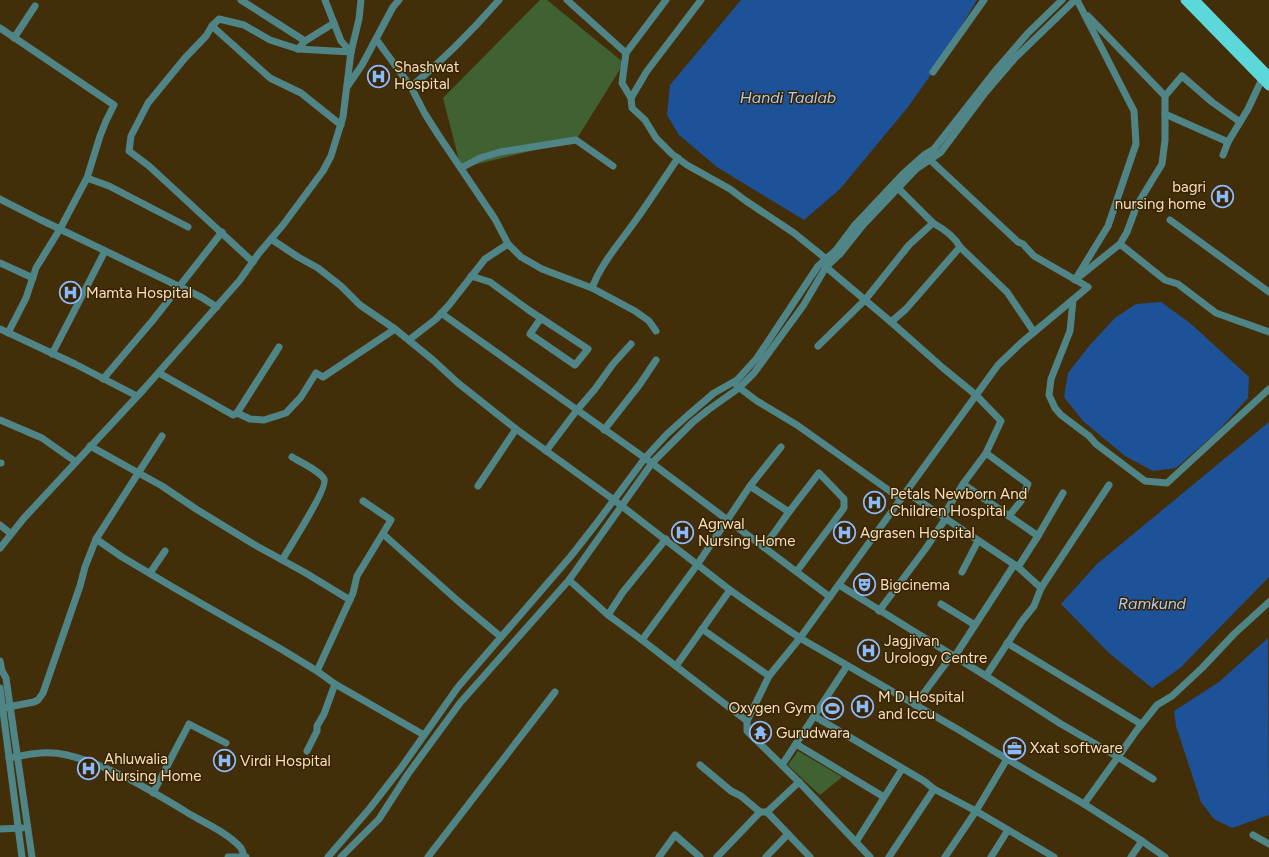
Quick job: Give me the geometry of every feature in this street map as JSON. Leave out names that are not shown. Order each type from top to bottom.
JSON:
[{"type":"main road","points":[[1185,0],[1266,78]]},
{"type":"main road","points":[[1195,0],[1266,78],[1269,86]]},
{"type":"street","points":[[241,0],[305,41]]},
{"type":"street","points":[[324,0],[341,41],[351,52]]},
{"type":"street","points":[[0,548],[10,534],[159,373],[217,307],[240,280],[323,171],[332,156],[343,117],[351,52],[359,19],[361,0]]},
{"type":"street","points":[[346,89],[362,65],[398,0]]},
{"type":"street","points":[[411,87],[433,69],[499,0]]},
{"type":"street","points":[[567,0],[626,53]]},
{"type":"street","points":[[666,0],[626,53],[622,83],[631,98],[632,108],[645,120],[656,138],[678,158],[730,189],[794,233],[825,258],[826,267],[976,395],[1001,421],[986,454],[963,484],[926,548],[879,611]]},
{"type":"street","points":[[631,98],[647,72],[701,0]]},
{"type":"street","points":[[933,72],[984,0]]},
{"type":"street","points":[[341,857],[379,819],[408,774],[460,703],[568,580],[652,463],[694,422],[739,388],[754,373],[803,306],[826,267],[840,254],[863,225],[934,149],[996,70],[1028,33],[1062,0]]},
{"type":"street","points":[[328,857],[370,808],[424,736],[458,687],[571,556],[645,458],[686,416],[714,393],[733,382],[747,370],[757,358],[814,272],[825,258],[836,250],[854,226],[904,173],[927,157],[941,152],[985,93],[1015,58],[1076,0],[1134,111],[1136,144],[1108,226],[1075,280]]},
{"type":"street","points":[[14,38],[35,6]]},
{"type":"street","points":[[1083,11],[1165,96]]},
{"type":"street","points":[[253,262],[149,166],[130,151],[130,136],[148,102],[219,19],[244,25],[270,40],[298,49],[351,52]]},
{"type":"street","points":[[298,49],[305,41],[334,23]]},
{"type":"street","points":[[212,26],[270,78],[301,93],[341,125]]},
{"type":"street","points":[[0,28],[114,105],[106,121],[87,178],[60,229],[36,268],[26,298],[8,333]]},
{"type":"street","points":[[376,39],[411,87],[425,114],[495,219],[508,244],[521,257],[542,269],[592,288],[635,311],[648,321],[656,331]]},
{"type":"street","points":[[1075,280],[1120,244],[1127,232],[1137,205],[1162,164],[1165,140],[1165,96],[1182,76],[1212,102],[1240,122]]},
{"type":"street","points":[[1223,155],[1228,142],[1266,78]]},
{"type":"street","points":[[1165,114],[1228,142]]},
{"type":"street","points":[[461,168],[480,158],[500,152],[576,140],[613,166]]},
{"type":"street","points":[[870,857],[747,731],[747,721],[769,676],[800,638],[998,365],[1034,332],[1088,287],[1034,256],[927,157]]},
{"type":"street","points":[[592,288],[597,274],[678,158]]},
{"type":"street","points":[[87,178],[109,186],[188,227]]},
{"type":"street","points":[[898,188],[933,222],[940,226],[958,243],[960,247],[1007,292],[1034,332]]},
{"type":"street","points":[[0,199],[179,286],[217,307]]},
{"type":"street","points":[[1170,220],[1269,292]]},
{"type":"street","points":[[818,346],[865,300],[909,245],[933,222]]},
{"type":"street","points":[[103,379],[222,232]]},
{"type":"street","points":[[272,238],[298,257],[318,268],[341,286],[360,305],[409,340],[458,383],[516,429],[666,539],[730,590],[800,638],[960,730],[1006,759],[1084,804],[1165,857]]},
{"type":"street","points":[[409,340],[449,305],[485,259],[508,244]]},
{"type":"street","points":[[1120,244],[1165,280],[1178,284],[1216,313],[1269,332]]},
{"type":"street","points":[[891,322],[906,309],[960,247]]},
{"type":"street","points":[[52,354],[105,251]]},
{"type":"street","points":[[0,263],[33,278]]},
{"type":"street","points":[[471,276],[490,282],[541,318],[588,348],[574,365],[530,334],[541,318]]},
{"type":"street","points":[[1073,300],[1070,331],[1051,379],[1049,395],[1055,408],[1061,415],[1145,481],[1167,483],[1269,389]]},
{"type":"street","points":[[441,313],[652,463],[798,571],[830,597]]},
{"type":"street","points":[[0,329],[137,396]]},
{"type":"street","points":[[159,373],[233,415],[237,413],[250,419],[264,420],[286,413],[302,397],[316,373],[323,377],[395,329]]},
{"type":"street","points":[[546,451],[613,364],[631,344]]},
{"type":"street","points":[[237,413],[279,347]]},
{"type":"street","points":[[604,430],[640,384],[656,360]]},
{"type":"street","points":[[733,382],[757,401],[797,425],[901,499]]},
{"type":"street","points":[[0,420],[42,438],[76,462]]},
{"type":"street","points":[[478,486],[516,429]]},
{"type":"street","points":[[6,707],[38,700],[42,693],[96,539],[162,436]]},
{"type":"street","points":[[90,446],[162,486],[209,517],[350,600]]},
{"type":"street","points":[[642,640],[698,565],[750,486],[781,447]]},
{"type":"street","points":[[986,454],[1028,484],[1021,501],[1009,516]]},
{"type":"street","points":[[282,560],[320,496],[326,483],[320,474],[292,457]]},
{"type":"street","points":[[764,547],[819,473],[844,499],[844,508],[798,571]]},
{"type":"street","points":[[963,484],[1038,536]]},
{"type":"street","points":[[986,676],[1006,643],[1034,606],[1041,588],[1109,485]]},
{"type":"street","points":[[750,486],[789,512]]},
{"type":"street","points":[[906,492],[1016,566],[1041,588]]},
{"type":"street","points":[[915,705],[976,625],[1038,536],[1063,493]]},
{"type":"street","points":[[317,671],[350,600],[357,576],[392,520],[363,500]]},
{"type":"street","points":[[0,525],[10,534]]},
{"type":"street","points":[[383,534],[501,637]]},
{"type":"street","points":[[96,539],[150,573],[424,736]]},
{"type":"street","points":[[608,615],[623,592],[666,539]]},
{"type":"street","points":[[962,572],[978,541]]},
{"type":"street","points":[[150,573],[164,551]]},
{"type":"street","points":[[568,580],[608,615],[747,721]]},
{"type":"street","points":[[839,585],[879,611],[954,655],[1061,724],[1153,779]]},
{"type":"street","points":[[676,666],[730,590]]},
{"type":"street","points":[[1084,804],[1141,724],[1157,705],[1172,696],[1202,668],[1234,634],[1269,602]]},
{"type":"street","points":[[942,604],[976,625]]},
{"type":"street","points":[[702,629],[769,676]]},
{"type":"street","points":[[1006,643],[1141,724]]},
{"type":"street","points":[[0,661],[1,673],[6,678],[9,758],[22,857]]},
{"type":"street","points":[[782,766],[847,666]]},
{"type":"street","points":[[306,751],[317,731],[317,726],[324,714],[335,684]]},
{"type":"street","points":[[0,688],[18,756],[32,857]]},
{"type":"street","points":[[428,857],[555,692]]},
{"type":"street","points":[[814,716],[934,789],[976,811],[1054,857]]},
{"type":"street","points":[[153,793],[190,724],[226,743]]},
{"type":"street","points":[[796,744],[884,797]]},
{"type":"street","points":[[9,758],[44,752],[88,761],[117,774],[153,793],[234,841],[242,849],[245,857],[228,857]]},
{"type":"street","points":[[945,857],[976,811],[1006,759]]},
{"type":"street","points":[[700,765],[731,791],[742,796],[763,812],[788,834],[810,857]]},
{"type":"street","points":[[856,842],[902,769]]},
{"type":"street","points":[[717,857],[763,812],[798,782]]},
{"type":"street","points":[[889,857],[934,789]]},
{"type":"street","points":[[0,829],[28,828]]},
{"type":"street","points":[[991,857],[1008,830]]},
{"type":"street","points":[[766,857],[788,834]]},
{"type":"street","points":[[659,857],[675,835],[700,857]]},
{"type":"street","points":[[1253,835],[1269,844]]},
{"type":"street","points":[[1131,857],[1142,841]]},
{"type":"green space","points":[[540,0],[547,0],[624,63],[576,140],[461,168],[443,98]]},
{"type":"green space","points":[[798,751],[842,777],[820,795],[788,765]]},
{"type":"water","name":"Handi Taalab","points":[[741,0],[977,0],[937,66],[908,107],[840,189],[804,220],[717,167],[679,135],[667,115],[670,85]]},
{"type":"water","points":[[1161,302],[1190,323],[1249,377],[1248,398],[1217,432],[1176,468],[1153,471],[1125,456],[1083,421],[1064,397],[1068,373],[1090,345],[1115,318],[1136,304]]},
{"type":"water","name":"Ramkund","points":[[1269,422],[1269,577],[1180,668],[1152,688],[1109,653],[1061,604],[1097,564]]},
{"type":"water","points":[[1268,638],[1269,815],[1232,828],[1214,819],[1201,802],[1176,726],[1174,711],[1219,682]]},
{"type":"place","name":"Shashwat Hospital","points":[[378,76]]},
{"type":"place","name":"bagri nursing home","points":[[1222,196]]},
{"type":"place","name":"Mamta Hospital","points":[[71,293]]},
{"type":"place","name":"Petals Newborn And Children Hospital","points":[[875,503]]},
{"type":"place","name":"Agrwal Nursing Home","points":[[683,533]]},
{"type":"place","name":"Agrasen Hospital","points":[[845,533]]},
{"type":"place","name":"Bigcinema","points":[[865,585]]},
{"type":"place","name":"Jagjivan Urology Centre","points":[[868,650]]},
{"type":"place","name":"M D Hospital and Iccu","points":[[863,706]]},
{"type":"place","name":"Oxygen Gym","points":[[832,708]]},
{"type":"place","name":"Gurudwara","points":[[760,733]]},
{"type":"place","name":"Xxat software","points":[[1014,748]]},
{"type":"place","name":"Virdi Hospital","points":[[224,761]]},
{"type":"place","name":"Ahluwalia Nursing Home","points":[[89,768]]}]
